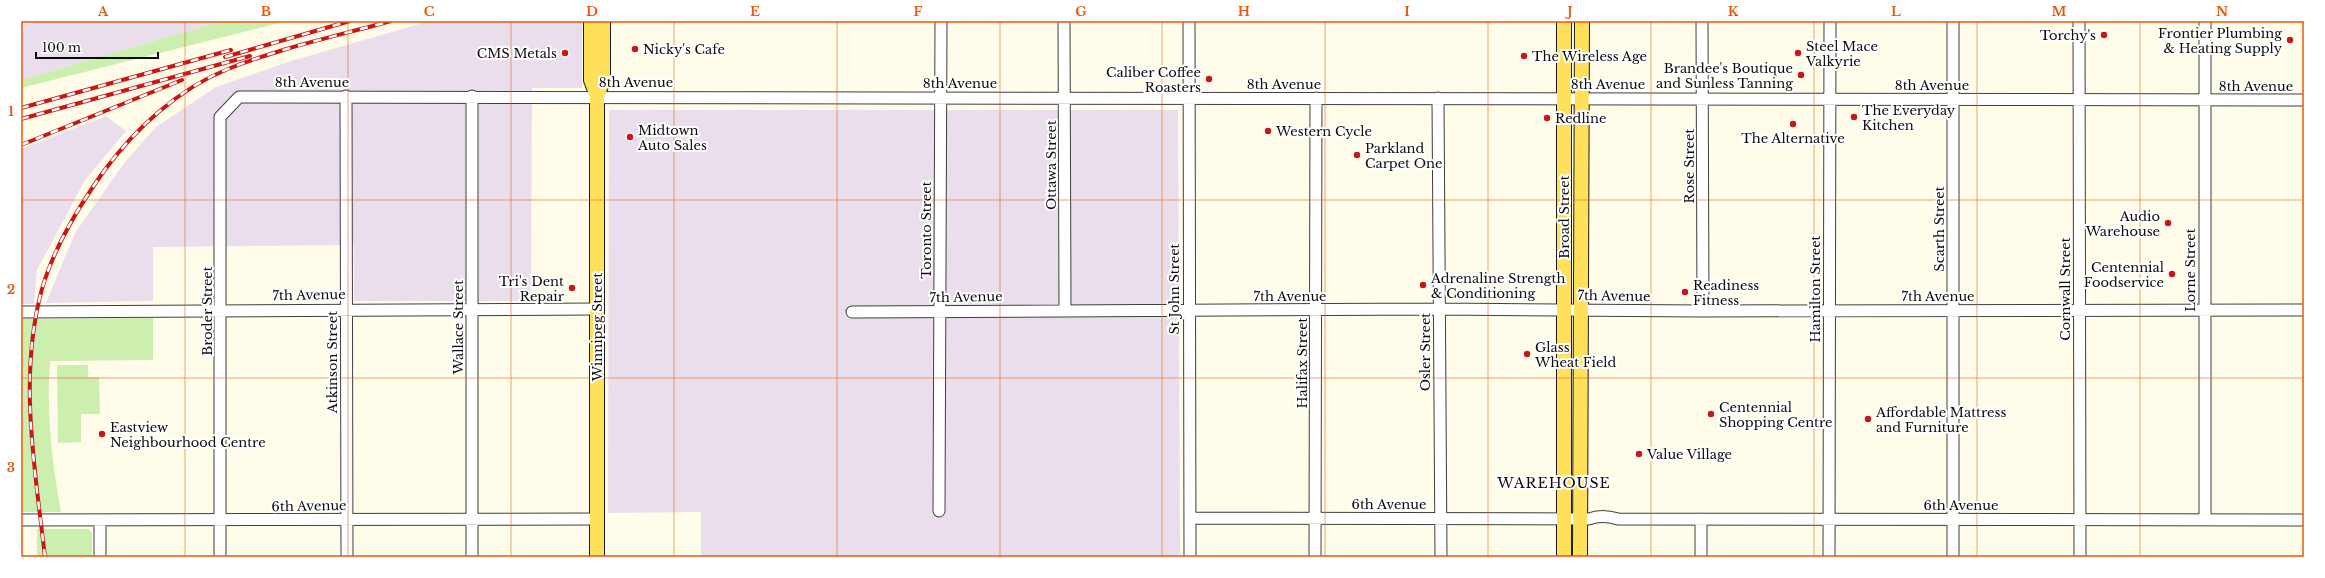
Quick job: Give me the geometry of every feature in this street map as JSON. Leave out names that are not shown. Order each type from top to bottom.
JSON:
[{"type":"main road","name":"Winnipeg Street","points":[[591,21],[591,80],[597,96],[597,557]]},
{"type":"main road","name":"Winnipeg Street","points":[[597,96],[604,81],[603,21]]},
{"type":"main road","name":"Broad Street","points":[[1564,21],[1564,557]]},
{"type":"main road","name":"Broad Street","points":[[1580,557],[1584,519],[1581,310],[1582,21]]},
{"type":"street","name":"Toronto Street","points":[[940,511],[941,21]]},
{"type":"street","name":"Ottawa Street","points":[[1064,21],[1065,310]]},
{"type":"street","name":"St John Street","points":[[1189,21],[1188,309],[1190,557]]},
{"type":"street","name":"Rose Street","points":[[1702,21],[1704,311]]},
{"type":"street","name":"Hamilton Street","points":[[1828,557],[1830,21]]},
{"type":"street","name":"Scarth Street","points":[[1953,21],[1954,557]]},
{"type":"street","name":"Cornwall Street","points":[[2079,21],[2080,557]]},
{"type":"street","name":"Lorne Street","points":[[2205,21],[2205,520]]},
{"type":"street","name":"8th Avenue","points":[[264,96],[2304,100]]},
{"type":"street","name":"Broder Street","points":[[220,557],[220,117],[239,97],[264,96]]},
{"type":"street","name":"Atkinson Street","points":[[346,96],[347,557]]},
{"type":"street","name":"Wallace Street","points":[[472,96],[472,557]]},
{"type":"street","name":"Halifax Street","points":[[1315,557],[1316,98]]},
{"type":"street","name":"Osler Street","points":[[1438,98],[1441,557]]},
{"type":"street","name":"7th Avenue","points":[[21,312],[346,309],[597,309]]},
{"type":"street","name":"7th Avenue","points":[[852,312],[1188,309],[1704,311],[2304,310]]},
{"type":"street","name":"6th Avenue","points":[[21,520],[100,521],[472,518],[597,519]]},
{"type":"street","name":"6th Avenue","points":[[1190,518],[1584,519],[1594,523],[1608,522],[1618,519],[2304,520]]},
{"type":"street","points":[[1701,519],[1701,557]]},
{"type":"street","points":[[100,521],[100,557]]},
{"type":"shaded area","points":[[21,21],[222,21],[21,80]]},
{"type":"shaded area","points":[[430,21],[582,21],[582,88],[532,88],[531,301],[354,301],[354,245],[153,247],[153,301],[46,303],[75,233],[125,162],[156,127],[216,87],[291,61]]},
{"type":"shaded area","points":[[609,110],[1178,110],[1180,557],[701,557],[701,512],[608,513]]},
{"type":"shaded area","points":[[106,116],[126,131],[85,180],[37,270],[34,304],[21,304],[21,149]]},
{"type":"green space","points":[[222,21],[287,21],[21,88],[21,80]]},
{"type":"green space","points":[[153,318],[153,360],[50,361],[49,418],[61,512],[21,512],[21,319]]},
{"type":"green space","points":[[57,365],[88,365],[88,377],[99,377],[100,414],[81,414],[81,442],[58,443]]},
{"type":"green space","points":[[37,529],[89,529],[92,533],[92,557],[37,557]]},
{"type":"railway","points":[[225,57],[350,21]]},
{"type":"railway","points":[[45,557],[33,456],[30,389],[31,355],[35,322],[47,273],[60,242],[85,198],[116,155],[129,140],[159,112],[192,87],[228,69],[268,55],[391,21]]},
{"type":"railway","points":[[21,108],[231,50]]},
{"type":"railway","points":[[21,119],[250,56]]},
{"type":"railway","points":[[21,145],[182,80]]},
{"type":"place","name":"Torchy's","points":[[2104,35]]},
{"type":"place","name":"Frontier Plumbing & Heating Supply","points":[[2290,40]]},
{"type":"place","name":"Nicky's Cafe","points":[[635,49]]},
{"type":"place","name":"CMS Metals","points":[[565,53]]},
{"type":"place","name":"Steel Mace Valkyrie","points":[[1798,53]]},
{"type":"place","name":"The Wireless Age","points":[[1524,56]]},
{"type":"place","name":"Brandee's Boutique and Sunless Tanning","points":[[1801,75]]},
{"type":"place","name":"Caliber Coffee Roasters","points":[[1209,79]]},
{"type":"place","name":"The Everyday Kitchen","points":[[1854,117]]},
{"type":"place","name":"Redline","points":[[1547,118]]},
{"type":"place","name":"The Alternative","points":[[1793,124]]},
{"type":"place","name":"Western Cycle","points":[[1268,131]]},
{"type":"place","name":"Midtown Auto Sales","points":[[630,137]]},
{"type":"place","name":"Parkland Carpet One","points":[[1357,155]]},
{"type":"place","name":"Audio Warehouse","points":[[2168,223]]},
{"type":"place","name":"Centennial Foodservice","points":[[2172,274]]},
{"type":"place","name":"Adrenaline Strength & Conditioning","points":[[1423,285]]},
{"type":"place","name":"Tri's Dent Repair","points":[[572,288]]},
{"type":"place","name":"Readiness Fitness","points":[[1685,292]]},
{"type":"place","name":"Glass Wheat Field","points":[[1527,354]]},
{"type":"place","name":"Centennial Shopping Centre","points":[[1711,414]]},
{"type":"place","name":"Affordable Mattress and Furniture","points":[[1868,419]]},
{"type":"place","name":"Eastview Neighbourhood Centre","points":[[102,434]]},
{"type":"place","name":"Value Village","points":[[1639,454]]},
{"type":"district","name":"WAREHOUSE","points":[[1554,483]]}]
